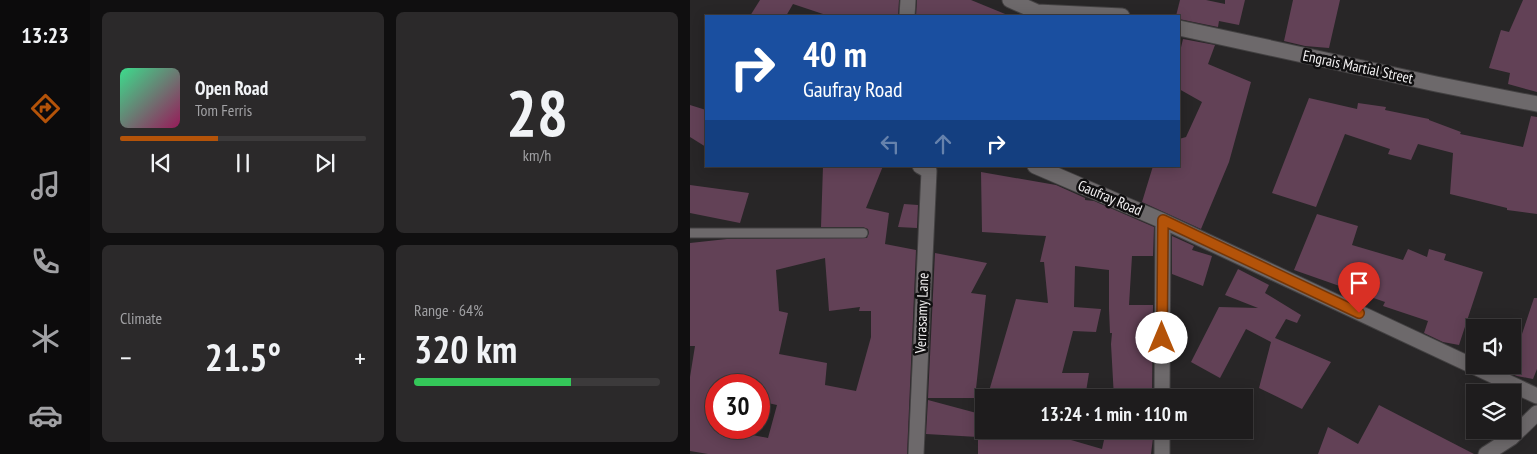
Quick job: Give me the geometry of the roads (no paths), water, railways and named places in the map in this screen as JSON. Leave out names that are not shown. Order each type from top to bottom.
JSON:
[{"type":"street","points":[[906,15],[908,0]]},
{"type":"street","points":[[1010,0],[1037,12],[1101,15]]},
{"type":"street","name":"Engrais Martial Street","points":[[1180,28],[1537,104]]},
{"type":"street","name":"Gaufray Road","points":[[1037,167],[1163,220],[1537,396]]},
{"type":"street","name":"Verrasamy Lane","points":[[916,454],[924,169]]},
{"type":"street","points":[[1162,389],[1163,220]]},
{"type":"street","points":[[1486,454],[1511,438],[1537,413]]},
{"type":"street","points":[[1162,439],[1162,454]]},
{"type":"lane","points":[[690,233],[863,233]]}]
